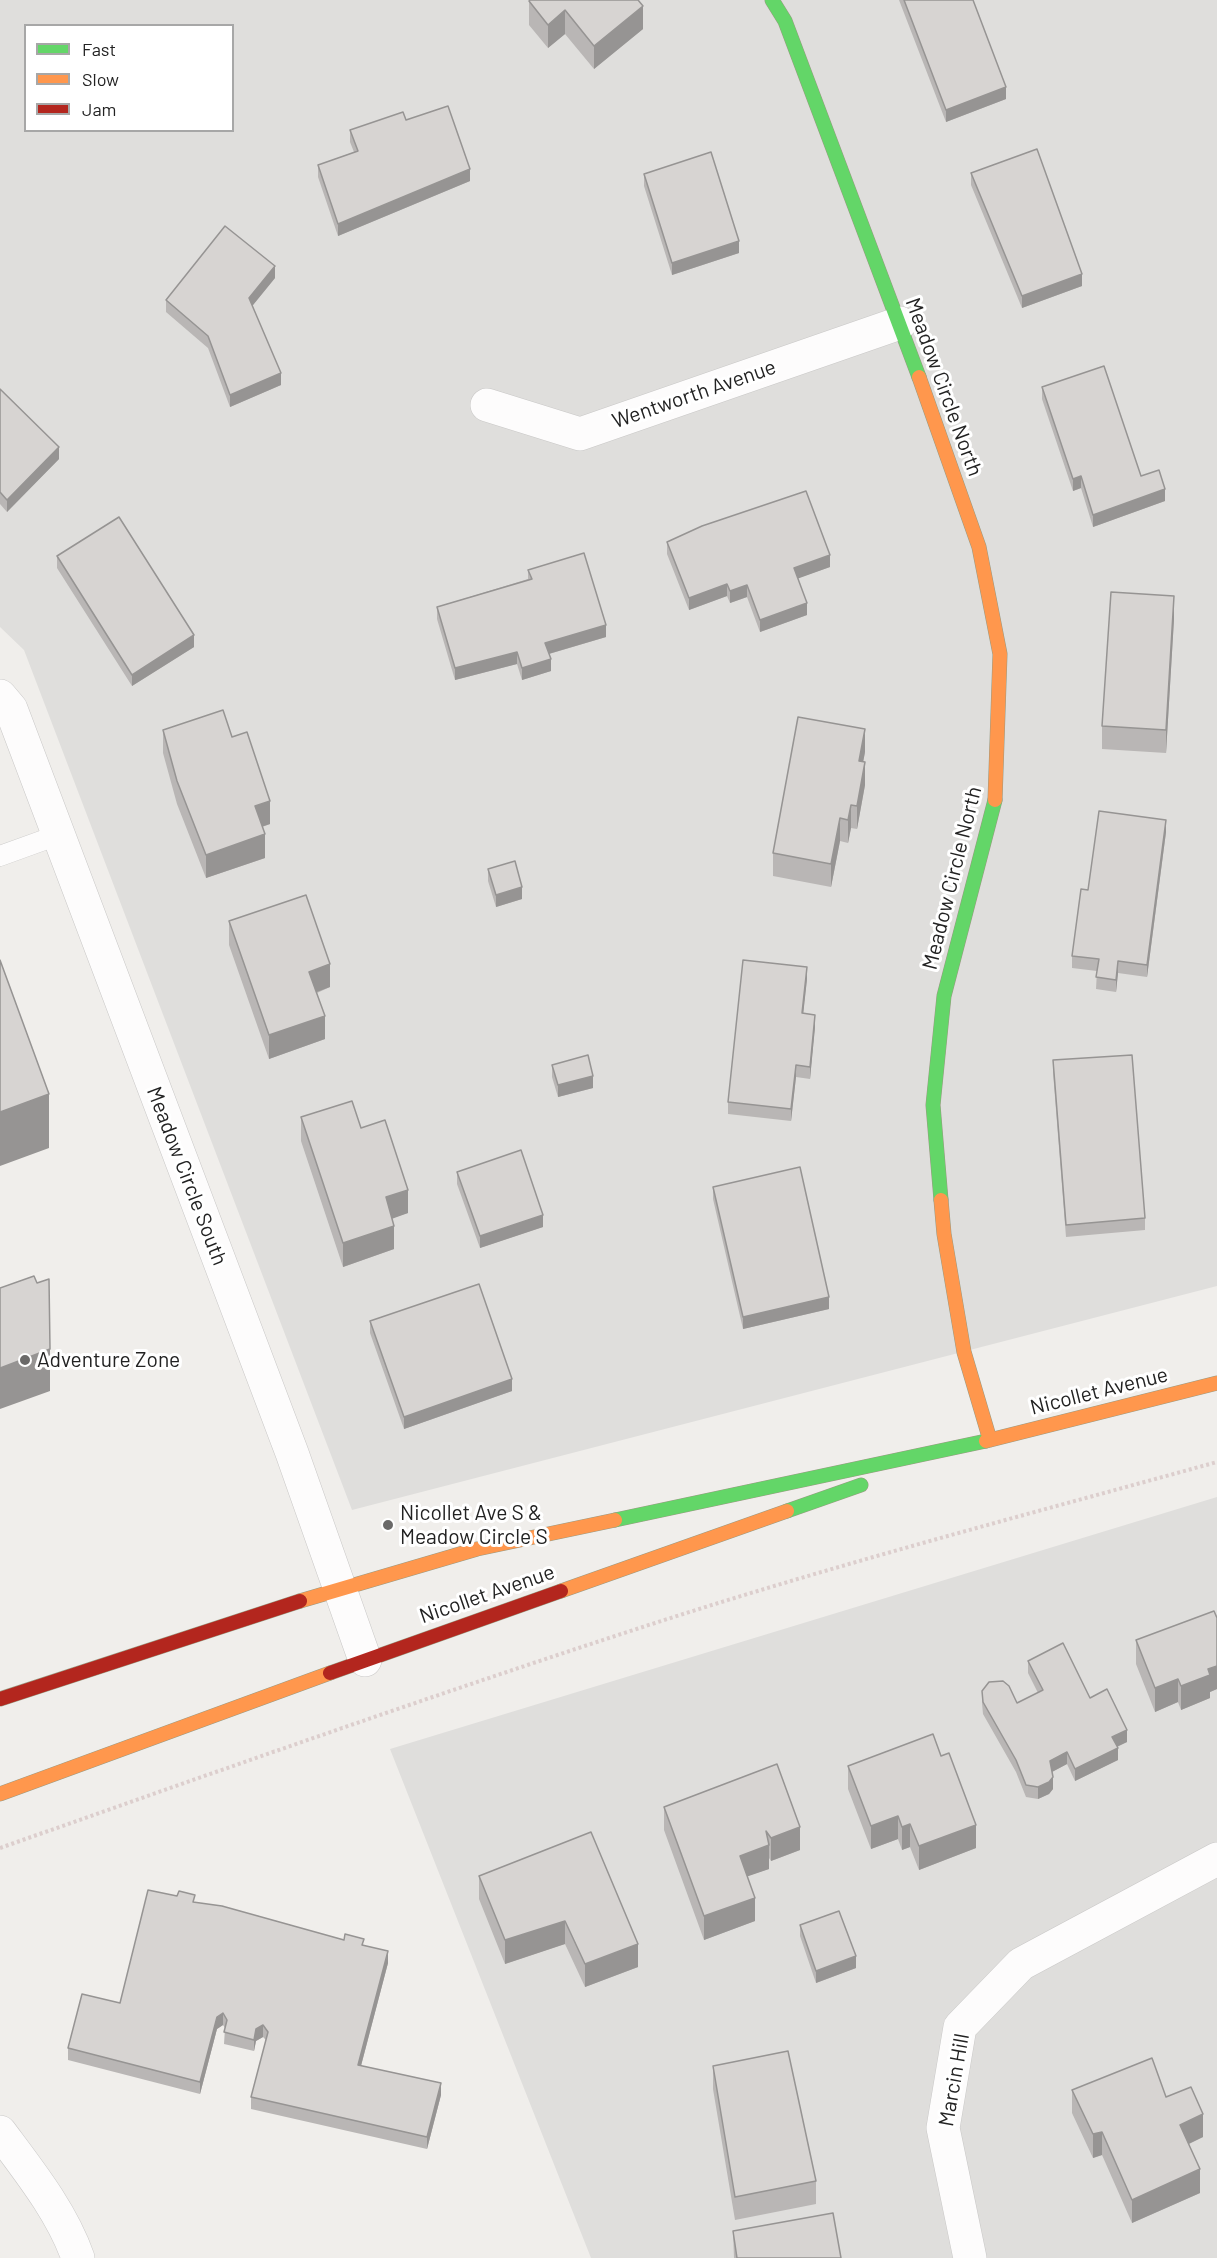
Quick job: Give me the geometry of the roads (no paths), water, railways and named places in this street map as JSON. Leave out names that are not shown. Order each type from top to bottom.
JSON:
[{"type":"main road","name":"Meadow Circle North","points":[[772,0],[785,21],[900,323],[979,547],[1000,654],[997,794],[944,996],[933,1105],[945,1234],[964,1352],[990,1440]]},
{"type":"main road","name":"Nicollet Avenue","points":[[0,1699],[340,1588],[477,1550],[990,1440],[1217,1383]]},
{"type":"main road","name":"Nicollet Avenue","points":[[0,1794],[365,1660],[990,1440]]},
{"type":"street","name":"Wentworth Avenue","points":[[488,405],[580,434],[900,323]]},
{"type":"street","name":"Meadow Circle South","points":[[0,696],[11,709],[365,1660]]},
{"type":"street","name":"Marcin Hill","points":[[970,2258],[943,2128],[960,2027],[1021,1964],[1217,1859]]},
{"type":"street","points":[[0,2132],[37,2181],[73,2244],[78,2258]]},
{"type":"lane","points":[[0,856],[58,835]]},
{"type":"place","name":"Adventure Zone","points":[[25,1360]]},
{"type":"place","name":"Nicollet Ave S & Meadow Circle S","points":[[388,1525]]}]
